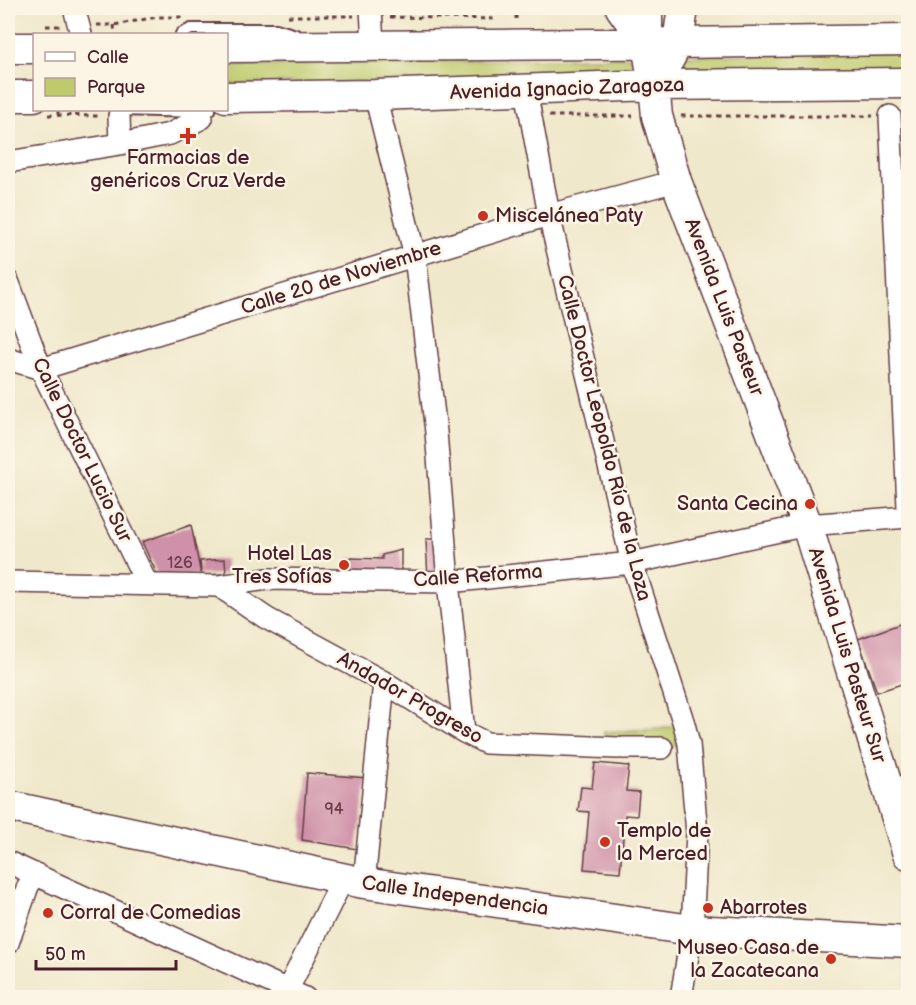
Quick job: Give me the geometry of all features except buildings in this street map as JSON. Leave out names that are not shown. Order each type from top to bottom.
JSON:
[{"type":"street","points":[[74,8],[81,33]]},
{"type":"street","points":[[621,8],[647,44]]},
{"type":"street","name":"Avenida Luis Pasteur","points":[[646,8],[647,44],[657,116],[676,181],[807,525]]},
{"type":"street","points":[[654,85],[678,42],[683,8]]},
{"type":"street","points":[[371,12],[374,46]]},
{"type":"street","points":[[228,47],[909,40]]},
{"type":"street","points":[[8,48],[33,48]]},
{"type":"street","name":"Avenida Ignacio Zaragoza","points":[[232,99],[654,85],[909,83]]},
{"type":"street","name":"Calle Doctor Leopoldo Río de la Loza","points":[[526,90],[549,215],[632,563],[689,744],[697,833],[692,930],[681,998]]},
{"type":"street","points":[[375,95],[415,256],[436,432],[448,582],[464,732]]},
{"type":"street","points":[[8,96],[33,104]]},
{"type":"street","points":[[117,113],[120,144]]},
{"type":"street","points":[[8,162],[170,134],[206,114]]},
{"type":"street","points":[[890,116],[909,507]]},
{"type":"street","name":"Calle 20 de Noviembre","points":[[42,369],[549,215],[676,181]]},
{"type":"street","name":"Calle Doctor Lucio Sur","points":[[8,281],[42,369],[147,584]]},
{"type":"street","points":[[8,359],[42,369]]},
{"type":"street","name":"Calle Reforma","points":[[8,582],[219,586],[268,579],[448,582],[632,563],[807,525],[909,517]]},
{"type":"street","name":"Avenida Luis Pasteur Sur","points":[[807,525],[909,854]]},
{"type":"street","name":"Andador Progreso","points":[[219,586],[266,618],[384,682],[464,732],[486,743],[662,748]]},
{"type":"street","points":[[8,862],[294,995],[353,881],[384,682]]},
{"type":"street","name":"Calle Independencia","points":[[8,806],[353,881],[692,930],[909,942]]},
{"type":"street","points":[[8,943],[28,886],[36,874]]},
{"type":"lane","points":[[183,33],[191,29],[276,29],[331,46]]},
{"type":"lane","points":[[117,113],[204,112],[206,114]]},
{"type":"path","points":[[516,8],[516,19],[523,19]]},
{"type":"path","points":[[288,16],[371,12],[505,19]]},
{"type":"path","points":[[157,17],[193,17]]},
{"type":"path","points":[[114,25],[115,33]]},
{"type":"path","points":[[54,26],[55,33]]},
{"type":"path","points":[[50,111],[58,116],[117,113]]},
{"type":"path","points":[[58,111],[58,116]]},
{"type":"path","points":[[657,116],[890,116]]},
{"type":"green space","points":[[908,51],[908,74],[228,84],[228,66]]},
{"type":"green space","points":[[684,724],[689,744],[662,748],[605,747],[604,732],[660,729]]},
{"type":"place","name":"Farmacias de genéricos Cruz Verde","points":[[188,136]]},
{"type":"place","name":"Miscelánea Paty","points":[[483,216]]},
{"type":"place","name":"Santa Cecina","points":[[810,504]]},
{"type":"place","name":"Hotel Las Tres Sofías","points":[[344,565]]},
{"type":"place","name":"Templo de la Merced","points":[[605,842]]},
{"type":"place","name":"Abarrotes","points":[[708,908]]},
{"type":"place","name":"Corral de Comedias","points":[[48,913]]},
{"type":"place","name":"Museo Casa de la Zacatecana","points":[[831,959]]}]
